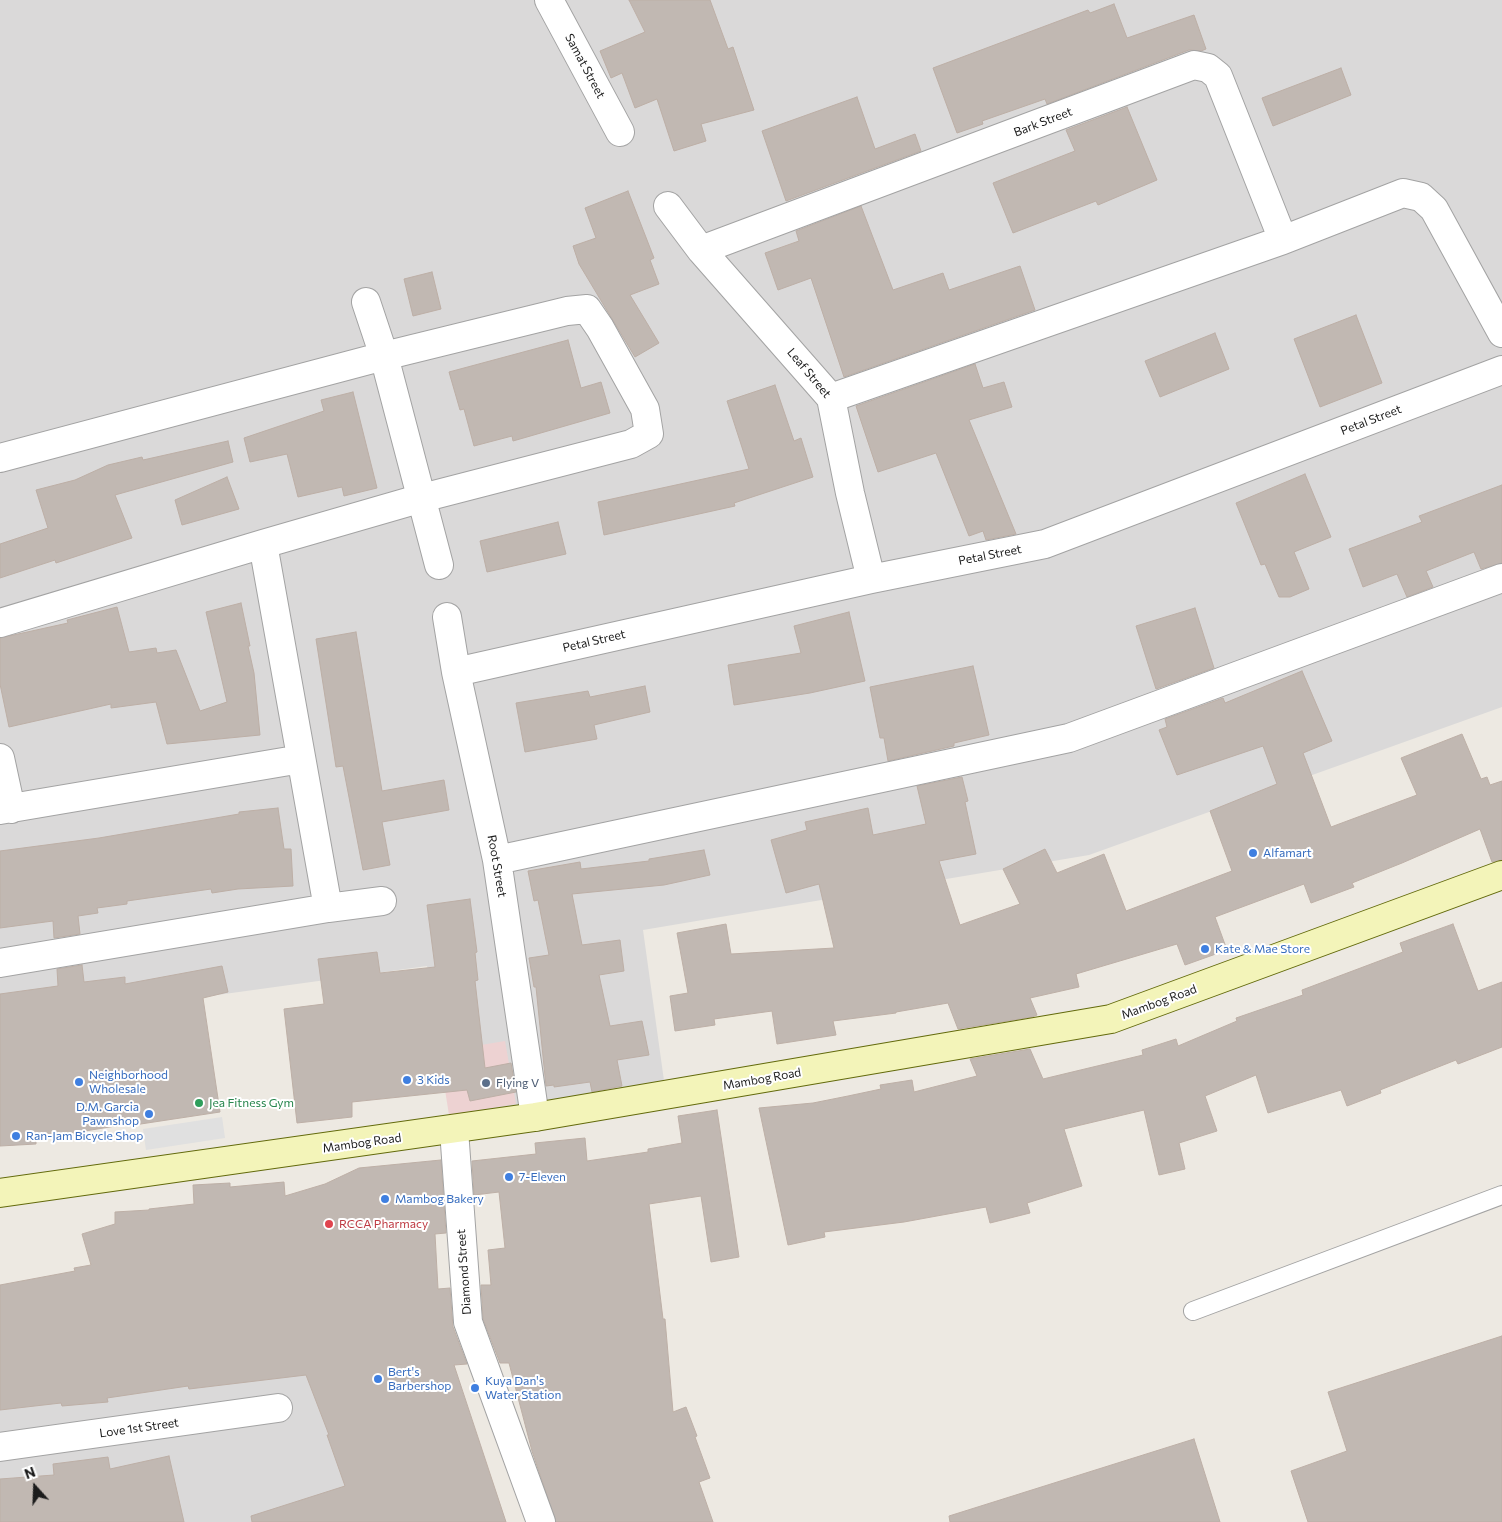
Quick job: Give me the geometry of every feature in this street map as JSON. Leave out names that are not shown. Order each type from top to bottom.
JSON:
[{"type":"main road","name":"Mambog Road","points":[[0,1193],[535,1118],[1112,1019],[1502,875]]},
{"type":"street","name":"Samat Street","points":[[549,0],[620,132]]},
{"type":"street","name":"Bark Street","points":[[701,250],[1194,65],[1208,68],[1218,76],[1283,240]]},
{"type":"street","points":[[831,398],[1283,240],[1403,193],[1421,197],[1434,208],[1502,333]]},
{"type":"street","name":"Leaf Street","points":[[668,206],[701,250],[831,398],[850,493],[871,579]]},
{"type":"street","points":[[366,302],[384,356],[439,565]]},
{"type":"street","points":[[0,458],[384,356],[567,311],[587,309],[600,328],[646,409],[649,434],[631,444],[422,498],[0,622]]},
{"type":"street","name":"Petal Street","points":[[456,672],[871,579],[1045,544],[1502,370]]},
{"type":"street","points":[[263,544],[328,908]]},
{"type":"street","points":[[497,860],[1069,738],[1502,578]]},
{"type":"street","name":"Root Street","points":[[448,617],[456,672],[497,860],[535,1118]]},
{"type":"street","points":[[0,758],[6,809],[301,759]]},
{"type":"street","points":[[0,963],[328,908],[382,901]]},
{"type":"street","name":"Diamond Street","points":[[454,1130],[468,1322],[541,1522]]},
{"type":"street","name":"Love 1st Street","points":[[0,1447],[278,1408]]},
{"type":"lane","points":[[1193,1310],[1502,1194]]},
{"type":"shaded area","points":[[0,0],[1502,0],[1502,707],[1089,855],[643,930],[666,1095],[462,1128],[427,966],[0,1025]]},
{"type":"shaded area","points":[[505,1041],[516,1104],[449,1115],[439,1052]]},
{"type":"shaded area","points":[[222,1117],[225,1138],[146,1150],[143,1129]]},
{"type":"shaded area","points":[[284,1308],[362,1522],[0,1522],[0,1342]]},
{"type":"building","points":[[629,0],[710,0],[728,49],[733,47],[754,110],[701,124],[706,141],[674,151],[657,99],[635,108],[622,73],[611,78],[600,51],[645,32]]},
{"type":"building","points":[[1114,4],[1127,38],[1194,15],[1206,49],[1201,51],[1189,50],[1047,104],[1045,99],[982,121],[983,124],[957,133],[933,68],[1088,10],[1090,13]]},
{"type":"building","points":[[1341,68],[1351,95],[1273,126],[1262,98]]},
{"type":"building","points":[[857,97],[875,149],[915,134],[921,151],[786,201],[762,131]]},
{"type":"building","points":[[1127,107],[1157,180],[1098,205],[1096,201],[1013,233],[993,183],[1075,151],[1066,130]]},
{"type":"building","points":[[628,191],[654,258],[650,260],[659,284],[630,295],[659,343],[635,357],[579,264],[573,246],[596,238],[585,208]]},
{"type":"building","points":[[861,206],[893,290],[943,273],[949,290],[1020,266],[1035,310],[844,377],[811,278],[778,290],[765,253],[799,241],[796,231]]},
{"type":"building","points":[[432,272],[441,309],[413,316],[404,279]]},
{"type":"building","points":[[1356,315],[1382,383],[1320,407],[1294,339]]},
{"type":"building","points":[[1215,333],[1229,369],[1160,397],[1145,361]]},
{"type":"building","points":[[568,340],[581,388],[601,382],[610,413],[513,441],[512,436],[474,446],[464,409],[460,410],[449,372]]},
{"type":"building","points":[[975,364],[983,388],[1004,382],[1012,407],[969,420],[1016,534],[986,540],[983,531],[969,536],[936,453],[878,472],[856,406]]},
{"type":"building","points":[[775,385],[794,441],[801,438],[813,477],[734,503],[735,506],[604,535],[598,502],[749,469],[727,401]]},
{"type":"building","points":[[353,392],[377,488],[344,496],[342,487],[298,497],[287,454],[250,462],[244,438],[324,411],[321,400]]},
{"type":"building","points":[[228,441],[233,462],[115,495],[132,538],[56,563],[55,560],[0,578],[0,544],[48,528],[36,490],[75,480],[108,465],[142,457],[143,460]]},
{"type":"building","points":[[1305,474],[1331,537],[1294,552],[1309,589],[1290,597],[1279,597],[1265,564],[1261,565],[1236,503]]},
{"type":"building","points":[[227,477],[239,509],[182,525],[175,500]]},
{"type":"building","points":[[1502,485],[1502,563],[1481,569],[1474,552],[1426,571],[1433,587],[1407,597],[1397,574],[1363,587],[1349,549],[1422,522],[1419,516]]},
{"type":"building","points":[[558,522],[566,554],[487,572],[480,541]]},
{"type":"building","points":[[241,603],[254,673],[260,735],[167,744],[156,702],[111,708],[111,704],[9,727],[0,684],[0,638],[68,623],[67,620],[117,607],[129,652],[156,648],[157,653],[176,650],[200,711],[227,702],[206,612]]},
{"type":"building","points":[[1195,608],[1214,668],[1156,689],[1136,626]]},
{"type":"building","points":[[849,612],[865,681],[810,693],[734,705],[728,665],[801,653],[794,626]]},
{"type":"building","points":[[356,632],[382,791],[444,780],[449,810],[382,822],[390,865],[363,870],[343,766],[336,767],[316,639]]},
{"type":"building","points":[[973,666],[989,735],[954,743],[954,746],[888,761],[884,738],[880,738],[870,687]]},
{"type":"building","points":[[1302,671],[1332,741],[1303,753],[1331,827],[1417,795],[1401,758],[1462,734],[1481,779],[1487,777],[1490,785],[1502,781],[1502,860],[1492,862],[1480,829],[1352,883],[1354,887],[1311,903],[1304,884],[1215,917],[1227,950],[1185,965],[1177,944],[1076,974],[1079,987],[1030,998],[1037,1015],[1032,1017],[958,1029],[948,1003],[896,1013],[833,1021],[836,1035],[777,1044],[772,1011],[714,1019],[715,1025],[675,1031],[670,996],[688,993],[677,933],[726,924],[731,954],[834,948],[819,884],[786,893],[771,840],[807,830],[805,822],[868,808],[873,835],[926,824],[917,786],[962,777],[968,801],[965,802],[976,854],[939,861],[960,925],[1020,904],[1003,869],[1045,849],[1057,873],[1104,854],[1126,911],[1232,871],[1210,811],[1277,784],[1263,746],[1177,775],[1159,730],[1167,727],[1165,719],[1223,698],[1225,703]]},
{"type":"building","points":[[645,686],[650,712],[594,725],[597,739],[525,752],[516,703],[588,691],[590,697]]},
{"type":"building","points":[[278,808],[284,849],[291,849],[293,886],[238,889],[212,893],[211,889],[127,901],[127,904],[97,908],[98,913],[78,916],[80,934],[54,938],[53,921],[0,928],[0,851],[99,838],[239,814],[239,812]]},
{"type":"building","points":[[704,850],[710,875],[664,885],[572,894],[582,945],[620,940],[624,971],[599,975],[610,1026],[642,1021],[649,1055],[617,1060],[622,1086],[592,1092],[590,1082],[554,1087],[554,1085],[546,1086],[536,987],[534,987],[529,958],[549,955],[538,900],[534,901],[528,871],[580,862],[581,869],[649,861],[649,859]]},
{"type":"building","points":[[470,899],[477,952],[475,953],[478,980],[475,981],[485,1068],[511,1063],[516,1092],[470,1101],[467,1090],[352,1102],[352,1117],[297,1123],[284,1009],[324,1004],[318,959],[377,952],[380,973],[435,967],[427,905]]},
{"type":"building","points":[[1453,924],[1478,991],[1502,982],[1502,1047],[1458,1064],[1456,1060],[1380,1090],[1381,1093],[1347,1106],[1341,1090],[1268,1113],[1256,1075],[1205,1096],[1217,1131],[1179,1143],[1185,1169],[1159,1175],[1144,1110],[1064,1129],[1082,1186],[1027,1203],[1030,1213],[990,1223],[986,1207],[904,1222],[824,1232],[825,1237],[788,1245],[759,1108],[813,1103],[881,1089],[880,1085],[912,1080],[914,1092],[977,1076],[970,1059],[1030,1049],[1043,1079],[1143,1055],[1142,1050],[1176,1039],[1178,1046],[1237,1021],[1236,1018],[1303,995],[1302,990],[1403,952],[1400,943]]},
{"type":"building","points":[[82,965],[84,982],[125,977],[125,984],[222,966],[228,992],[203,998],[220,1112],[134,1125],[134,1123],[36,1139],[36,1144],[0,1146],[0,994],[58,986],[57,969]]},
{"type":"building","points":[[717,1110],[739,1257],[711,1262],[701,1196],[649,1204],[663,1319],[665,1319],[673,1412],[686,1407],[697,1436],[695,1437],[710,1478],[699,1482],[713,1522],[556,1522],[532,1451],[509,1363],[500,1363],[483,1319],[481,1285],[491,1285],[488,1250],[505,1248],[499,1192],[474,1195],[472,1161],[536,1154],[535,1143],[585,1138],[587,1161],[648,1152],[648,1149],[682,1143],[678,1116]]},
{"type":"building","points":[[441,1160],[446,1233],[435,1234],[438,1289],[450,1288],[453,1327],[467,1364],[454,1365],[506,1522],[252,1522],[251,1516],[345,1486],[327,1435],[329,1435],[306,1375],[189,1389],[188,1386],[107,1398],[108,1402],[62,1406],[61,1403],[0,1410],[0,1285],[75,1271],[74,1268],[91,1265],[82,1234],[115,1224],[115,1212],[194,1204],[193,1185],[230,1183],[230,1187],[284,1182],[285,1196],[325,1184],[359,1168]]},
{"type":"building","points":[[1502,1336],[1502,1522],[1308,1522],[1291,1471],[1347,1451],[1328,1392]]},
{"type":"building","points":[[1194,1439],[1220,1522],[950,1522],[949,1516]]},
{"type":"building","points":[[169,1456],[184,1522],[0,1522],[0,1479],[54,1475],[53,1464],[108,1457],[110,1469]]},
{"type":"place","name":"Alfamart","points":[[1253,853]]},
{"type":"place","name":"Kate & Mae Store","points":[[1205,949]]},
{"type":"place","name":"3 Kids","points":[[407,1080]]},
{"type":"place","name":"Neighborhood Wholesale","points":[[79,1082]]},
{"type":"place","name":"Flying V","points":[[486,1083]]},
{"type":"place","name":"Jea Fitness Gym","points":[[199,1103]]},
{"type":"place","name":"D.M. Garcia Pawnshop","points":[[149,1114]]},
{"type":"place","name":"Ran-Jam Bicycle Shop","points":[[16,1136]]},
{"type":"place","name":"7-Eleven","points":[[509,1177]]},
{"type":"place","name":"Mambog Bakery","points":[[385,1199]]},
{"type":"place","name":"RCCA Pharmacy","points":[[329,1224]]},
{"type":"place","name":"Bert's Barbershop","points":[[378,1379]]},
{"type":"place","name":"Kuya Dan's Water Station","points":[[475,1388]]}]
